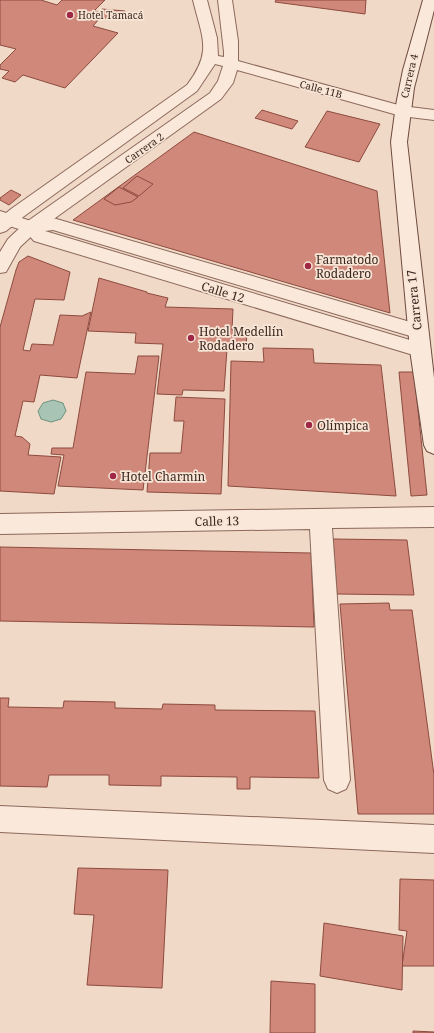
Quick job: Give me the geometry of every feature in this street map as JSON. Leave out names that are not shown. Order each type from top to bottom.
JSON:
[{"type":"street","points":[[200,0],[210,51]]},
{"type":"street","name":"Carrera 2","points":[[0,267],[14,243],[31,227],[216,96],[227,81],[231,58],[225,0]]},
{"type":"street","name":"Carrera 4","points":[[399,154],[398,100],[411,64],[430,0]]},
{"type":"street","name":"Calle 11B","points":[[210,51],[231,58],[398,100],[434,115]]},
{"type":"street","name":"Carrera 2","points":[[2,221],[192,88],[203,74],[210,51]]},
{"type":"street","name":"Calle 11B","points":[[231,58],[341,80]]},
{"type":"street","name":"Calle 11B","points":[[398,100],[434,101]]},
{"type":"street","name":"Carrera 17","points":[[399,154],[417,331],[434,445]]},
{"type":"street","name":"Calle 12","points":[[2,221],[31,227],[53,224],[417,331]]},
{"type":"street","name":"Calle 12","points":[[31,227],[40,237],[420,350]]},
{"type":"street","name":"Calle 13","points":[[0,524],[434,517]]},
{"type":"street","points":[[320,519],[337,780]]},
{"type":"street","points":[[0,819],[434,839]]},
{"type":"shaded area","points":[[53,400],[63,403],[66,411],[61,419],[51,422],[41,419],[38,411],[43,403]]},
{"type":"building","points":[[0,0],[41,0],[57,5],[62,0],[105,0],[94,11],[102,12],[102,9],[125,11],[124,19],[100,18],[93,26],[118,33],[65,88],[23,75],[15,82],[2,78],[9,71],[0,69],[0,65],[16,49],[0,45]]},
{"type":"building","points":[[276,0],[366,0],[365,14],[275,2]]},
{"type":"building","points":[[262,110],[298,121],[292,129],[255,118]]},
{"type":"building","points":[[327,111],[380,124],[359,162],[305,147]]},
{"type":"building","name":"Farmatodo Rodadero","points":[[194,132],[377,191],[390,313],[73,220]]},
{"type":"building","points":[[137,176],[153,184],[139,196],[123,188]]},
{"type":"building","points":[[119,187],[138,197],[131,202],[115,205],[104,199]]},
{"type":"building","points":[[11,190],[21,195],[9,205],[0,200],[0,198]]},
{"type":"building","points":[[28,256],[70,272],[64,300],[35,299],[23,350],[30,351],[32,344],[53,345],[60,315],[82,316],[91,312],[77,378],[40,375],[34,402],[23,401],[15,436],[22,437],[30,444],[28,455],[61,457],[54,494],[0,491],[0,327],[19,262]]},
{"type":"building","name":"Hotel Medellín Rodadero","points":[[99,278],[168,298],[165,307],[233,309],[232,330],[247,331],[246,350],[227,349],[224,391],[183,390],[182,395],[157,394],[163,344],[135,343],[136,333],[88,331]]},
{"type":"building","name":"Olímpica","points":[[263,348],[313,349],[314,363],[381,365],[396,496],[228,486],[231,361],[264,362]]},
{"type":"building","points":[[138,356],[159,356],[143,490],[58,486],[64,455],[51,454],[52,448],[73,448],[86,372],[135,374]]},
{"type":"building","points":[[399,372],[414,372],[427,495],[411,496]]},
{"type":"building","points":[[176,397],[225,399],[221,494],[147,492],[150,453],[181,453],[184,421],[174,421]]},
{"type":"building","points":[[333,539],[407,540],[414,595],[337,594]]},
{"type":"building","points":[[0,547],[311,553],[314,627],[0,621]]},
{"type":"building","points":[[389,603],[390,610],[412,610],[434,775],[434,814],[358,814],[340,604]]},
{"type":"building","points":[[0,698],[9,698],[8,707],[63,708],[64,701],[115,702],[115,708],[162,709],[163,704],[215,705],[215,710],[315,711],[319,778],[250,777],[250,789],[237,789],[237,777],[161,776],[161,786],[109,785],[109,775],[49,775],[47,787],[0,786]]},
{"type":"building","points":[[78,868],[168,870],[162,988],[87,985],[94,915],[74,914]]},
{"type":"building","points":[[400,879],[434,880],[434,966],[402,966],[407,931],[399,930]]},
{"type":"building","points":[[324,923],[403,936],[402,990],[320,976]]},
{"type":"building","points":[[271,981],[315,984],[315,1033],[270,1033]]},
{"type":"building","points":[[413,1031],[434,1032],[434,1033],[413,1033]]},
{"type":"place","name":"Hotel Tamacá","points":[[70,15]]},
{"type":"place","name":"Farmatodo Rodadero","points":[[308,266]]},
{"type":"place","name":"Hotel Medellín Rodadero","points":[[191,338]]},
{"type":"place","name":"Olímpica","points":[[309,425]]},
{"type":"place","name":"Hotel Charmin","points":[[113,476]]}]
